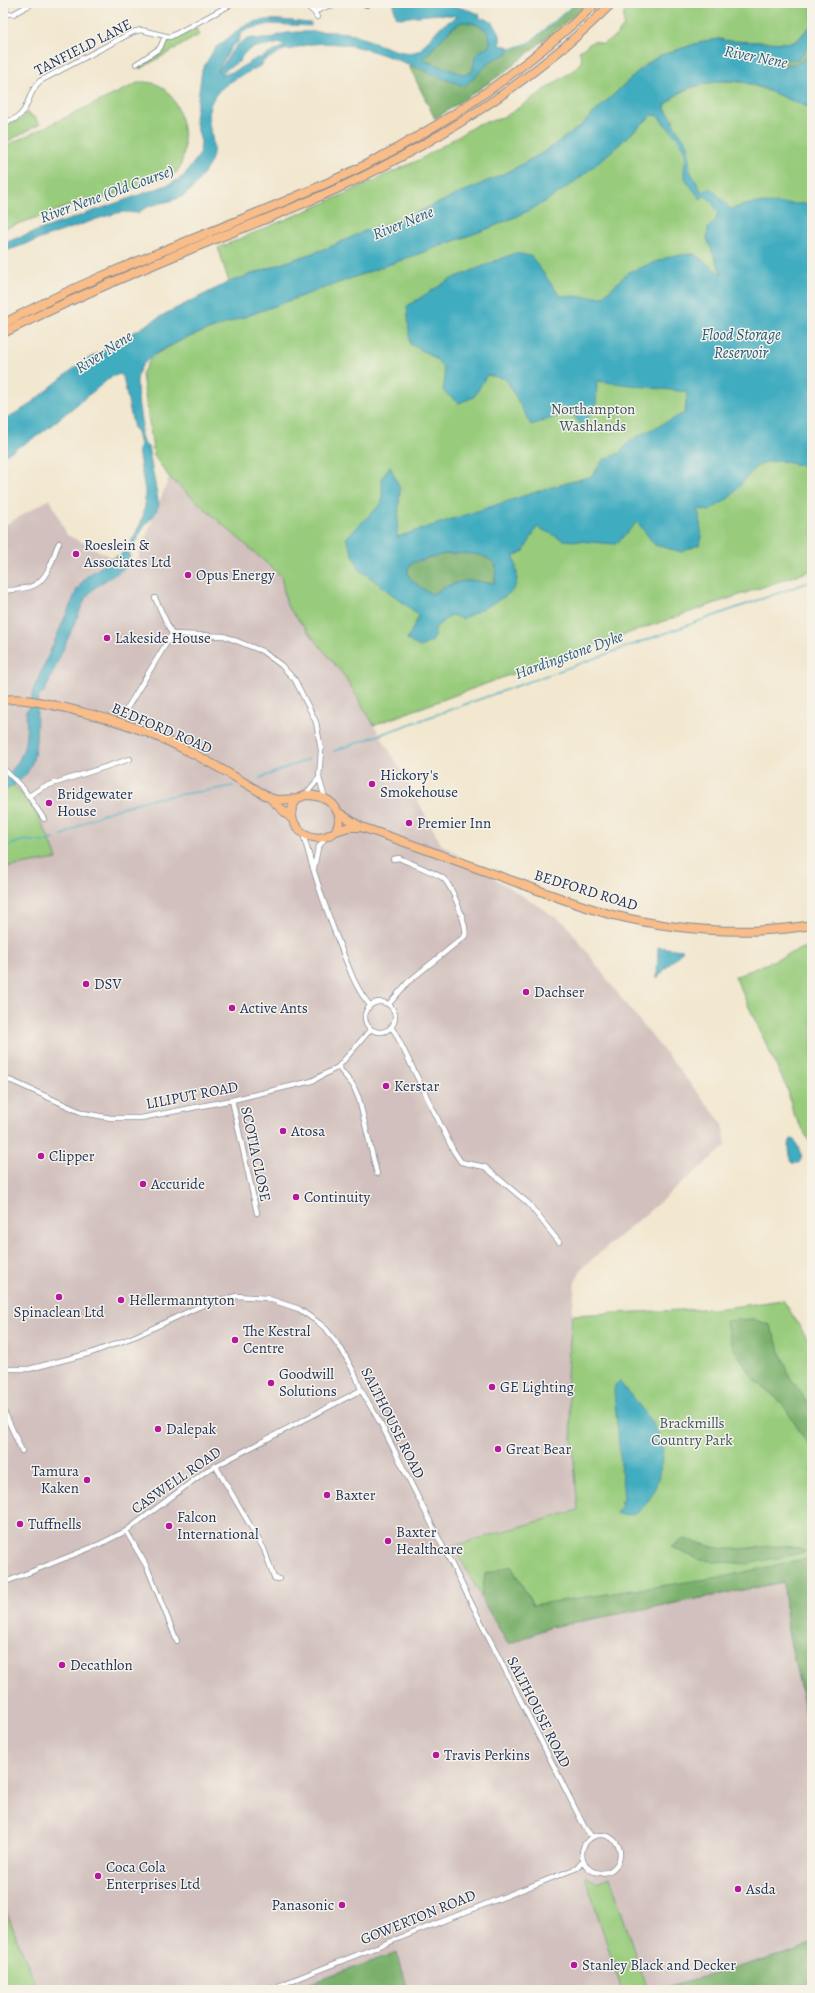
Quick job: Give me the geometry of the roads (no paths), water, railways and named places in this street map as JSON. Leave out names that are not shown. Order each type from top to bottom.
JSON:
[{"type":"highway","points":[[3,324],[110,272],[279,204],[354,170],[433,127],[483,94],[548,45],[596,3]]},
{"type":"highway","points":[[3,333],[120,279],[359,179],[432,139],[514,86],[584,30],[612,3]]},
{"type":"highway","name":"BEDFORD ROAD","points":[[3,694],[13,699]]},
{"type":"highway","name":"BEDFORD ROAD","points":[[3,700],[13,699],[48,704],[109,719],[162,739],[223,769],[270,798],[292,819]]},
{"type":"highway","points":[[305,795],[326,798],[339,813],[340,823],[336,831],[326,837],[314,838],[302,834],[292,819],[293,806],[297,800],[305,795]]},
{"type":"highway","name":"BEDFORD ROAD","points":[[270,798],[278,800],[297,800]]},
{"type":"highway","name":"BEDFORD ROAD","points":[[339,813],[361,827],[562,899],[626,918],[712,931],[742,932],[783,930],[812,925]]},
{"type":"highway","name":"BEDFORD ROAD","points":[[336,831],[349,827],[361,827]]},
{"type":"street","points":[[6,3],[4,14],[13,14],[33,3]]},
{"type":"street","name":"TANFIELD LANE","points":[[3,122],[12,120],[22,114],[29,104],[35,86],[46,77],[132,32],[141,30],[165,36],[176,35],[234,3]]},
{"type":"street","points":[[303,3],[314,12],[317,17]]},
{"type":"street","points":[[314,12],[328,6],[352,3]]},
{"type":"street","points":[[360,3],[367,6]]},
{"type":"street","points":[[136,64],[142,57],[160,48],[165,36]]},
{"type":"street","points":[[3,591],[26,588],[41,582],[59,544]]},
{"type":"street","points":[[155,598],[172,634]]},
{"type":"street","points":[[126,710],[172,634]]},
{"type":"street","points":[[172,634],[224,636],[262,651],[281,665],[295,680],[316,722],[321,746],[319,778],[326,798]]},
{"type":"street","points":[[29,796],[43,786],[130,758]]},
{"type":"street","points":[[5,769],[23,788],[44,819]]},
{"type":"street","points":[[305,795],[319,778]]},
{"type":"street","points":[[302,834],[325,906],[347,964],[361,993],[370,1005]]},
{"type":"street","points":[[314,870],[318,848],[326,837]]},
{"type":"street","points":[[389,1004],[408,982],[466,936],[467,930],[444,878],[399,858],[393,858]]},
{"type":"street","points":[[378,1001],[389,1004],[395,1015],[391,1027],[383,1031],[371,1029],[364,1017],[370,1005],[378,1001]]},
{"type":"street","points":[[391,1027],[396,1034],[453,1150],[461,1162],[486,1167],[528,1203],[559,1242]]},
{"type":"street","name":"LILIPUT ROAD","points":[[3,1079],[12,1081],[83,1113],[111,1118],[141,1118],[232,1100],[312,1081],[338,1066],[371,1029]]},
{"type":"street","points":[[338,1066],[353,1085],[359,1099],[377,1174]]},
{"type":"street","name":"SCOTIA CLOSE","points":[[232,1100],[257,1213]]},
{"type":"street","name":"SALTHOUSE ROAD","points":[[3,1369],[30,1369],[80,1356],[136,1336],[196,1308],[225,1299],[249,1296],[271,1299],[299,1309],[319,1323],[342,1350],[356,1376],[361,1390],[381,1424],[585,1828],[592,1837]]},
{"type":"street","name":"CASWELL ROAD","points":[[3,1583],[100,1544],[126,1531],[169,1497],[215,1465],[361,1390]]},
{"type":"street","points":[[3,1409],[22,1451]]},
{"type":"street","points":[[215,1465],[264,1550],[274,1578],[279,1579]]},
{"type":"street","points":[[126,1531],[147,1567],[176,1642]]},
{"type":"street","points":[[600,1835],[614,1840],[619,1847],[620,1858],[612,1870],[605,1873],[591,1871],[583,1862],[582,1849],[586,1842],[592,1837],[600,1835]]},
{"type":"street","name":"GOWERTON ROAD","points":[[268,1990],[577,1868],[583,1862]]},
{"type":"water","points":[[394,3],[448,5],[469,10],[479,14],[481,20],[484,18],[492,22],[499,32],[500,45],[510,47],[508,53],[491,61],[465,86],[358,47],[336,44],[314,44],[284,50],[263,61],[262,65],[229,83],[214,97],[210,107],[209,118],[213,145],[212,157],[201,178],[183,196],[178,199],[148,207],[138,213],[121,212],[100,218],[3,252],[3,243],[170,184],[183,177],[200,154],[201,142],[195,119],[202,70],[215,48],[242,28],[251,23],[266,20],[311,23],[311,26],[270,24],[245,30],[241,34],[238,42],[232,46],[217,72],[234,48],[249,39],[268,39],[282,34],[295,32],[341,32],[355,35],[394,50],[412,52],[420,50],[440,27],[458,16],[437,14],[400,18],[396,17],[396,13],[394,12]],"holes":[[[461,22],[472,23],[482,27],[489,35],[489,46],[479,52],[475,57],[472,72],[465,75],[422,60],[451,29]],[[283,43],[284,46],[261,58],[257,58],[235,71],[220,76],[228,68],[240,61],[247,51],[256,47]]]},
{"type":"water","name":"Flood Storage Reservoir","points":[[812,24],[812,42],[799,59],[769,58],[762,60],[776,64],[789,65],[800,62],[812,53],[812,108],[754,85],[744,82],[726,81],[704,84],[688,89],[669,101],[665,106],[665,109],[673,119],[673,124],[688,144],[690,171],[702,192],[711,188],[731,209],[753,203],[812,204],[812,468],[781,461],[766,462],[756,467],[729,498],[709,511],[698,509],[702,537],[700,544],[682,552],[655,545],[637,522],[616,544],[564,540],[537,527],[524,551],[514,556],[517,579],[515,587],[512,591],[499,600],[462,619],[451,615],[436,627],[433,641],[420,647],[407,640],[419,615],[359,569],[346,538],[382,503],[382,478],[390,466],[400,489],[397,537],[542,490],[592,476],[603,460],[620,453],[630,440],[685,413],[687,392],[597,381],[596,407],[582,426],[571,412],[531,425],[506,379],[487,375],[474,397],[459,403],[443,391],[445,381],[444,373],[442,366],[438,361],[410,344],[407,306],[449,280],[515,253],[531,256],[560,296],[602,297],[629,272],[671,256],[694,254],[722,275],[707,239],[708,228],[716,220],[718,212],[710,199],[704,196],[700,199],[688,183],[684,173],[686,156],[683,146],[657,115],[652,115],[599,162],[571,184],[543,203],[529,210],[487,229],[186,338],[154,355],[145,362],[137,379],[137,391],[142,426],[141,434],[144,443],[148,447],[159,505],[153,517],[145,525],[129,552],[130,556],[127,561],[129,563],[95,588],[85,599],[48,684],[44,692],[38,697],[34,757],[31,765],[25,776],[3,793],[5,782],[20,758],[24,747],[26,711],[29,709],[34,688],[77,590],[86,577],[117,556],[120,557],[123,551],[126,551],[141,523],[144,514],[145,491],[138,450],[140,446],[137,432],[134,429],[123,377],[120,374],[111,377],[39,435],[3,456],[3,420],[26,407],[78,365],[165,314],[229,282],[330,247],[367,230],[393,223],[508,172],[544,152],[579,127],[644,66],[659,56],[704,41],[720,39],[726,41],[791,43],[797,41]],"holes":[[[444,554],[472,554],[491,560],[496,565],[495,582],[459,582],[432,594],[417,585],[411,579],[408,570],[411,563]]]},
{"type":"water","points":[[658,947],[683,950],[657,978]]},
{"type":"water","points":[[791,1139],[795,1140],[802,1157],[799,1163],[792,1163],[789,1148]]},
{"type":"water","points":[[619,1381],[650,1419],[663,1447],[661,1468],[650,1499],[636,1513],[627,1515],[616,1513],[622,1505],[620,1501],[624,1498],[614,1391],[615,1385]]},
{"type":"waterway","points":[[508,50],[529,43],[576,3]]},
{"type":"waterway","name":"Hardingstone Dyke","points":[[334,751],[812,581]]},
{"type":"waterway","name":"Hardingstone Dyke","points":[[260,778],[309,759]]},
{"type":"waterway","name":"Hardingstone Dyke","points":[[61,836],[94,818],[136,803],[233,786]]},
{"type":"waterway","name":"Hardingstone Dyke","points":[[3,848],[24,840],[45,842],[54,839]]},
{"type":"place","name":"Roeslein & Associates Ltd","points":[[76,554]]},
{"type":"place","name":"Opus Energy","points":[[188,575]]},
{"type":"place","name":"Lakeside House","points":[[107,638]]},
{"type":"place","name":"Hickory's Smokehouse","points":[[372,784]]},
{"type":"place","name":"Bridgewater House","points":[[49,803]]},
{"type":"place","name":"Premier Inn","points":[[409,823]]},
{"type":"place","name":"DSV","points":[[86,984]]},
{"type":"place","name":"Dachser","points":[[526,992]]},
{"type":"place","name":"Active Ants","points":[[232,1008]]},
{"type":"place","name":"Kerstar","points":[[386,1086]]},
{"type":"place","name":"Atosa","points":[[283,1131]]},
{"type":"place","name":"Clipper","points":[[41,1156]]},
{"type":"place","name":"Accuride","points":[[143,1184]]},
{"type":"place","name":"Continuity","points":[[296,1197]]},
{"type":"place","name":"Spinaclean Ltd","points":[[59,1297]]},
{"type":"place","name":"Hellermanntyton","points":[[121,1300]]},
{"type":"place","name":"The Kestral Centre","points":[[235,1340]]},
{"type":"place","name":"Goodwill Solutions","points":[[271,1383]]},
{"type":"place","name":"GE Lighting","points":[[492,1387]]},
{"type":"place","name":"Dalepak","points":[[158,1429]]},
{"type":"place","name":"Great Bear","points":[[498,1449]]},
{"type":"place","name":"Tamura Kaken","points":[[87,1480]]},
{"type":"place","name":"Baxter","points":[[327,1495]]},
{"type":"place","name":"Tuffnells","points":[[20,1524]]},
{"type":"place","name":"Falcon International","points":[[169,1526]]},
{"type":"place","name":"Baxter Healthcare","points":[[388,1541]]},
{"type":"place","name":"Decathlon","points":[[62,1665]]},
{"type":"place","name":"Travis Perkins","points":[[436,1755]]},
{"type":"place","name":"Coca Cola Enterprises Ltd","points":[[98,1876]]},
{"type":"place","name":"Asda","points":[[738,1889]]},
{"type":"place","name":"Panasonic","points":[[342,1905]]},
{"type":"place","name":"Stanley Black and Decker","points":[[574,1965]]},
{"type":"water label","name":"River Nene","points":[[756,57]]},
{"type":"water label","name":"River Nene (Old Course)","points":[[107,194]]},
{"type":"water label","name":"River Nene","points":[[403,223]]},
{"type":"water label","name":"River Nene","points":[[104,352]]},
{"type":"park label","name":"Northampton Washlands","points":[[593,418]]},
{"type":"park label","name":"Brackmills Country Park","points":[[692,1432]]}]
